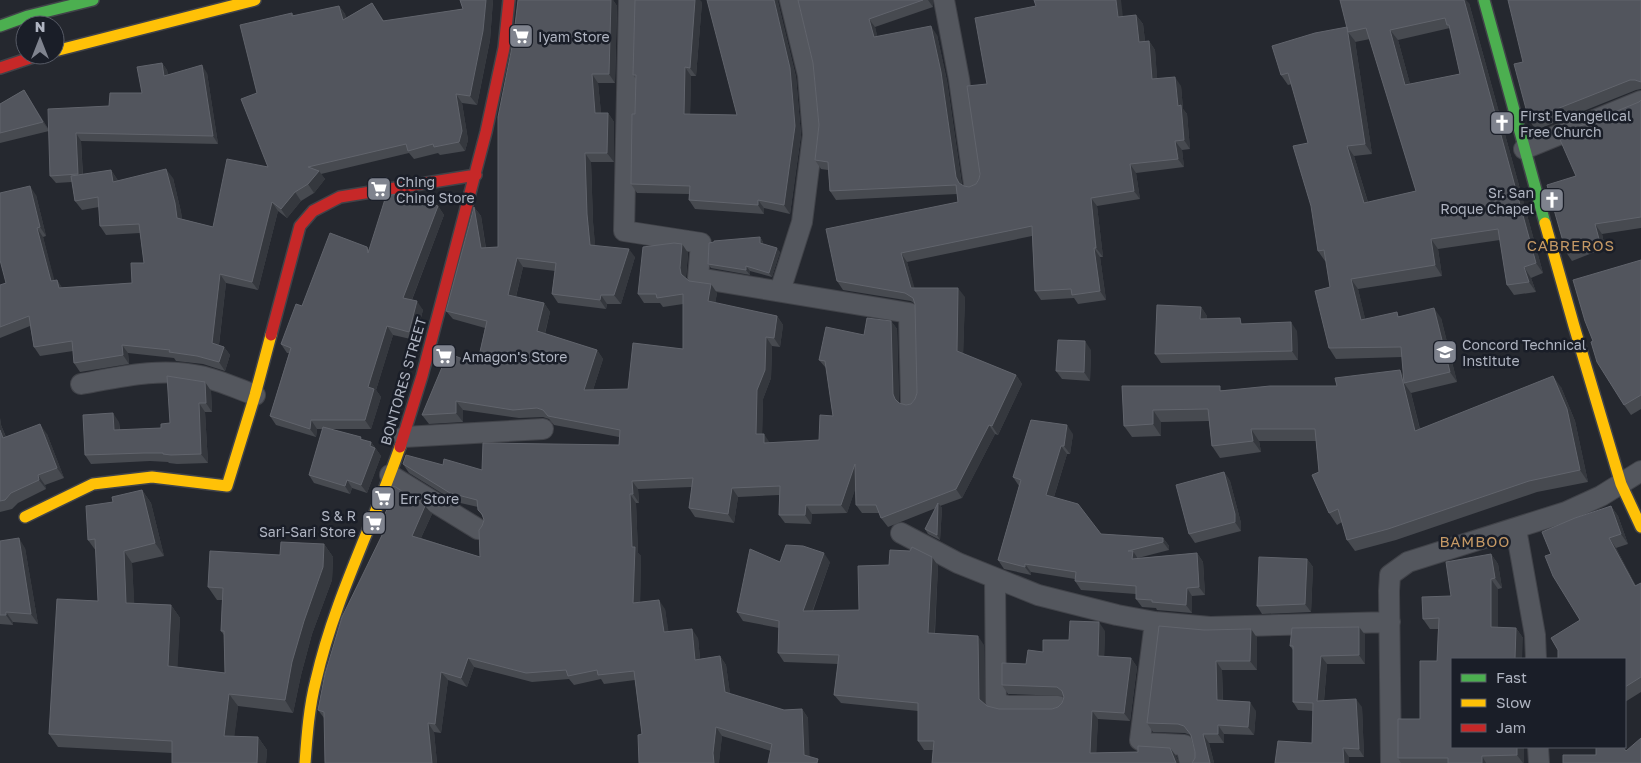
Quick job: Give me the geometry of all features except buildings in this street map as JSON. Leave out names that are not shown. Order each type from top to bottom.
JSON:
[{"type":"street","points":[[0,26],[28,16],[93,0]]},
{"type":"street","points":[[65,48],[219,4],[255,0]]},
{"type":"street","name":"BONTORES STREET","points":[[305,763],[305,741],[317,671],[336,615],[404,437],[476,175],[504,47],[509,0]]},
{"type":"street","points":[[629,0],[624,231],[701,243],[698,278],[909,313],[911,402]]},
{"type":"street","points":[[780,291],[802,222],[813,135],[808,75],[790,0]]},
{"type":"street","points":[[944,0],[959,79],[974,184]]},
{"type":"street","points":[[1484,0],[1574,326],[1621,484],[1641,527]]},
{"type":"street","points":[[0,68],[15,63]]},
{"type":"street","points":[[1524,149],[1641,101]]},
{"type":"street","points":[[25,517],[93,484],[152,477],[227,486],[255,395],[300,226],[313,212],[340,197],[476,175]]},
{"type":"street","points":[[81,384],[146,373],[166,372],[200,376],[255,395]]},
{"type":"street","points":[[404,437],[543,429]]},
{"type":"street","points":[[1391,763],[1390,574],[1408,562],[1566,512],[1601,496],[1641,471]]},
{"type":"street","points":[[390,475],[478,529]]},
{"type":"street","points":[[1516,529],[1536,635],[1536,658]]},
{"type":"street","points":[[901,533],[958,563],[1038,595],[1117,615],[1155,622],[1210,626],[1390,622]]},
{"type":"street","points":[[995,578],[996,703],[1008,706],[1058,706]]},
{"type":"street","points":[[1155,622],[1140,740],[1145,743],[1184,745],[1190,763]]},
{"type":"street","points":[[1538,748],[1539,763]]},
{"type":"traffic: fast","points":[[0,26],[28,16],[93,0]]},
{"type":"traffic: fast","points":[[1484,0],[1545,223]]},
{"type":"traffic: slow","points":[[65,48],[255,0]]},
{"type":"traffic: slow","points":[[1545,223],[1621,484],[1641,527]]},
{"type":"traffic: slow","points":[[25,517],[93,484],[152,477],[227,486],[271,335]]},
{"type":"traffic: slow","points":[[305,763],[312,700],[324,650],[343,592],[400,447]]},
{"type":"traffic: jam","points":[[400,447],[422,376],[486,132],[504,48],[509,0]]},
{"type":"traffic: jam","points":[[0,68],[15,63]]},
{"type":"traffic: jam","points":[[271,335],[300,226],[313,211],[340,197],[476,175]]},
{"type":"place","name":"Iyam Store","points":[[521,36]]},
{"type":"place","name":"First Evangelical Free Church","points":[[1502,123]]},
{"type":"place","name":"Ching Ching Store","points":[[379,189]]},
{"type":"place","name":"Sr. San Roque Chapel","points":[[1552,200]]},
{"type":"place","name":"Concord Technical Institute","points":[[1445,352]]},
{"type":"place","name":"Amagon's Store","points":[[444,356]]},
{"type":"place","name":"Err Store","points":[[383,498]]},
{"type":"place","name":"S & R Sari-Sari Store","points":[[374,523]]},
{"type":"district","name":"CABREROS","points":[[1571,245]]},
{"type":"district","name":"BAMBOO","points":[[1475,541]]}]
